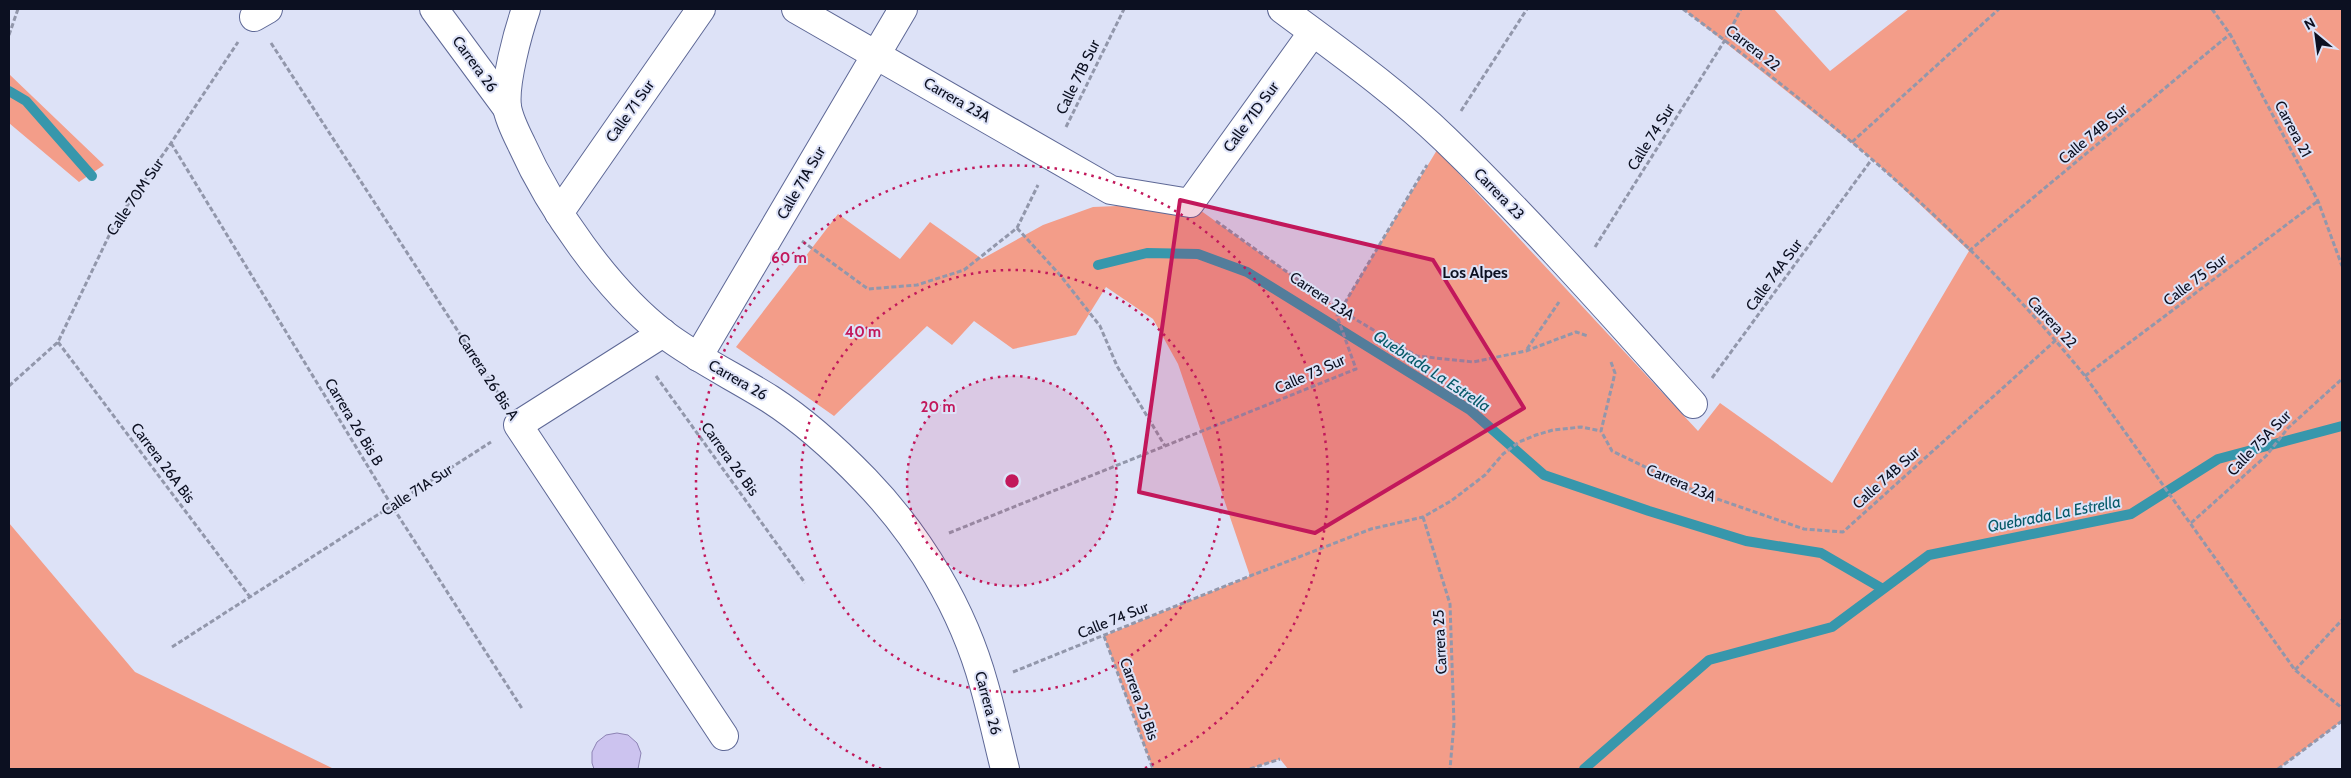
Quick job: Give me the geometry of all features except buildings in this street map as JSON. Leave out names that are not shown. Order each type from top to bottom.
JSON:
[{"type":"street","name":"Carrera 26","points":[[434,9],[507,108],[530,163],[558,212],[622,294],[662,333],[772,401],[821,440],[865,480],[918,545],[949,596],[984,684],[1005,769]]},
{"type":"street","points":[[507,108],[510,74],[519,29],[526,9]]},
{"type":"street","name":"Calle 71 Sur","points":[[558,212],[701,9]]},
{"type":"street","name":"Carrera 23A","points":[[796,9],[1111,190],[1190,203]]},
{"type":"street","name":"Calle 71A Sur","points":[[698,357],[903,9]]},
{"type":"street","name":"Carrera 23","points":[[1282,9],[1404,103],[1444,138],[1577,275],[1693,404]]},
{"type":"street","name":"Calle 71D Sur","points":[[1190,203],[1313,32]]},
{"type":"street","points":[[518,424],[662,333]]},
{"type":"street","name":"Carrera 26 Bis A","points":[[518,424],[724,736]]},
{"type":"path","points":[[9,35],[18,9]]},
{"type":"path","name":"Calle 71B Sur","points":[[1017,228],[1124,9]]},
{"type":"path","name":"Calle 73 Sur","points":[[918,545],[1356,369],[1337,316],[1444,138],[1527,9]]},
{"type":"path","name":"Carrera 22","points":[[1683,9],[1725,40],[1872,159],[1970,251],[2056,340],[2085,376],[2172,496],[2295,670],[2342,708]]},
{"type":"path","name":"Calle 74 Sur","points":[[1526,350],[1577,275],[1725,40],[1740,9]]},
{"type":"path","points":[[1852,142],[1999,9]]},
{"type":"path","name":"Carrera 21","points":[[2212,9],[2230,34],[2318,201],[2342,266]]},
{"type":"path","name":"Calle 70M Sur","points":[[9,386],[58,342],[115,223],[261,13]]},
{"type":"path","name":"Carrera 26 Bis A","points":[[261,13],[518,424]]},
{"type":"path","name":"Calle 74B Sur","points":[[1970,251],[2230,34]]},
{"type":"path","name":"Carrera 26 Bis B","points":[[172,143],[392,506],[523,710]]},
{"type":"path","name":"Calle 74A Sur","points":[[1693,404],[1872,159]]},
{"type":"path","name":"Calle 75 Sur","points":[[2085,376],[2318,201]]},
{"type":"path","name":"Carrera 23A","points":[[1190,203],[1340,310],[1417,356],[1473,362],[1526,350],[1576,332],[1593,338]]},
{"type":"path","points":[[777,223],[868,290],[917,285],[964,270],[1017,228],[1060,275],[1100,326],[1117,366],[1165,446]]},
{"type":"path","name":"Calle 74B Sur","points":[[1843,532],[2056,340]]},
{"type":"path","name":"Carrera 26A Bis","points":[[58,342],[250,597]]},
{"type":"path","name":"Carrera 26 Bis","points":[[637,349],[805,582]]},
{"type":"path","points":[[1601,432],[1615,374],[1610,360]]},
{"type":"path","name":"Calle 75A Sur","points":[[2191,523],[2266,456],[2288,428],[2342,379]]},
{"type":"path","name":"Calle 71A Sur","points":[[172,647],[518,424]]},
{"type":"path","name":"Calle 74 Sur","points":[[984,684],[1371,529],[1423,517],[1451,502],[1485,476],[1503,454],[1519,442],[1553,430],[1582,427],[1601,432]]},
{"type":"path","name":"Carrera 23A","points":[[1601,432],[1612,451],[1697,492],[1804,529],[1843,532]]},
{"type":"path","name":"Carrera 25","points":[[1423,517],[1450,604],[1454,723],[1450,769]]},
{"type":"path","points":[[2295,670],[2342,620]]},
{"type":"path","name":"Carrera 25 Bis","points":[[1104,636],[1153,769]]},
{"type":"path","points":[[2278,769],[2342,721]]},
{"type":"path","points":[[1250,769],[1280,759]]},
{"type":"highlighted area","points":[[1180,200],[1433,260],[1524,408],[1315,533],[1139,492]]},
{"type":"shaded area","points":[[1683,9],[1774,9],[1830,71],[1909,9],[2342,9],[2342,721],[2278,769],[1288,769],[1280,759],[1250,769],[1153,769],[1104,636],[1250,576],[1178,364],[1153,319],[1106,287],[1076,335],[1013,349],[974,321],[952,345],[927,326],[834,416],[736,347],[838,214],[900,259],[930,222],[982,259],[1043,225],[1093,207],[1190,203],[1340,310],[1437,150],[1698,431],[1720,403],[1832,483],[1969,251],[1872,159]]},
{"type":"shaded area","points":[[9,74],[104,165],[79,182],[9,123]]},
{"type":"shaded area","points":[[9,523],[135,672],[334,769],[9,769]]},
{"type":"waterway","points":[[9,91],[26,101],[92,176]]},
{"type":"waterway","name":"Quebrada La Estrella","points":[[1098,265],[1147,253],[1198,254],[1247,272],[1470,410],[1544,475],[1649,511],[1746,541],[1821,553],[1883,589]]},
{"type":"waterway","name":"Quebrada La Estrella","points":[[1584,769],[1709,660],[1832,627],[1929,555],[2131,514],[2218,459],[2342,426]]},
{"type":"district","name":"Los Alpes","points":[[1475,272]]}]
